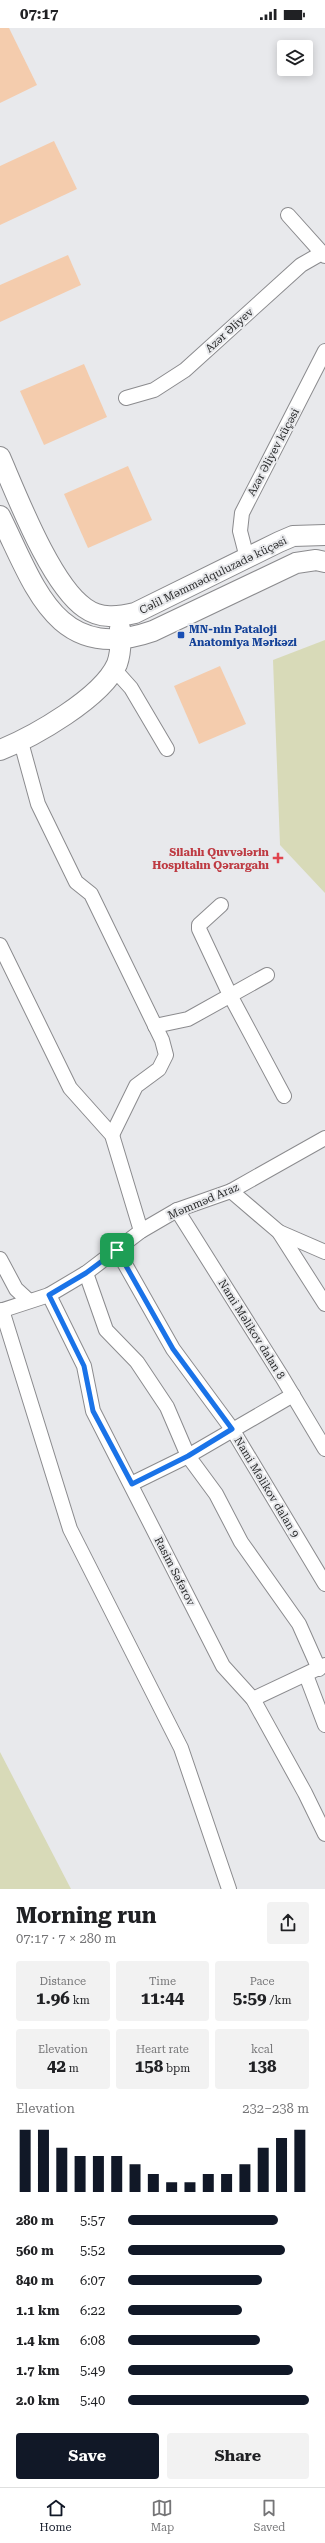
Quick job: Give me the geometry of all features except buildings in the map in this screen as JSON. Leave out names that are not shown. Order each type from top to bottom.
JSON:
[{"type":"main road","name":"Cəlil Məmmədquluzadə küçəsi","points":[[0,457],[43,549],[66,590],[85,608],[107,616],[119,617],[149,607],[293,536],[325,535]]},
{"type":"main road","points":[[0,516],[43,602],[54,614],[78,632],[95,638],[121,640],[153,631],[296,563],[316,560],[325,562]]},
{"type":"main road","points":[[0,750],[21,742],[59,721],[100,686],[114,669],[121,640],[119,617]]},
{"type":"street","points":[[288,215],[323,254]]},
{"type":"street","name":"Azər Əliyev","points":[[126,398],[154,390],[185,370],[301,265],[323,254]]},
{"type":"street","name":"Azər Əliyev küçəsi","points":[[247,558],[240,531],[242,513],[325,351]]},
{"type":"street","points":[[114,669],[132,688],[167,749]]},
{"type":"street","points":[[21,742],[38,804],[76,882],[91,894],[154,1026],[166,1055],[164,1062],[159,1069],[136,1086],[112,1135]]},
{"type":"street","points":[[221,905],[199,925],[199,930],[230,995],[284,1096]]},
{"type":"street","points":[[0,945],[70,1088],[112,1135],[141,1231]]},
{"type":"street","points":[[154,1026],[188,1019],[267,975]]},
{"type":"street","name":"Məmməd Araz","points":[[1,1310],[49,1295],[86,1273],[141,1231],[177,1210],[231,1190],[325,1138]]},
{"type":"street","points":[[231,1190],[279,1232],[325,1304]]},
{"type":"street","name":"Nami Məlikov dalan 8","points":[[177,1210],[293,1395],[325,1449]]},
{"type":"street","points":[[279,1232],[325,1252]]},
{"type":"street","name":"Nami Məlikov dalan 9","points":[[117,1250],[173,1349],[232,1429],[325,1584]]},
{"type":"street","points":[[0,1259],[16,1289],[29,1301]]},
{"type":"street","points":[[86,1273],[106,1330],[137,1362],[167,1406],[188,1456],[216,1494],[241,1542],[299,1624],[322,1667],[253,1699]]},
{"type":"street","name":"Rasim Səfərov","points":[[49,1295],[84,1366],[93,1411],[132,1484],[223,1666],[253,1699],[305,1793],[325,1834]]},
{"type":"street","points":[[1,1310],[70,1529],[181,1748],[229,1889]]},
{"type":"street","points":[[132,1484],[188,1456],[232,1429],[293,1395]]},
{"type":"street","points":[[306,1675],[325,1725]]},
{"type":"green space","points":[[325,640],[325,893],[280,845],[273,660]]},
{"type":"green space","points":[[0,1752],[71,1889],[0,1889]]},
{"type":"place","name":"MN-nin Pataloji Anatomiya Mərkəzi","points":[[181,635]]},
{"type":"place","name":"Silahlı Quvvələrin Hospitalın Qərargahı","points":[[278,858]]},
{"type":"route","points":[[117,1250],[173,1349],[232,1429],[188,1456],[132,1484],[93,1411],[84,1366],[49,1295],[86,1273],[117,1250]]}]
